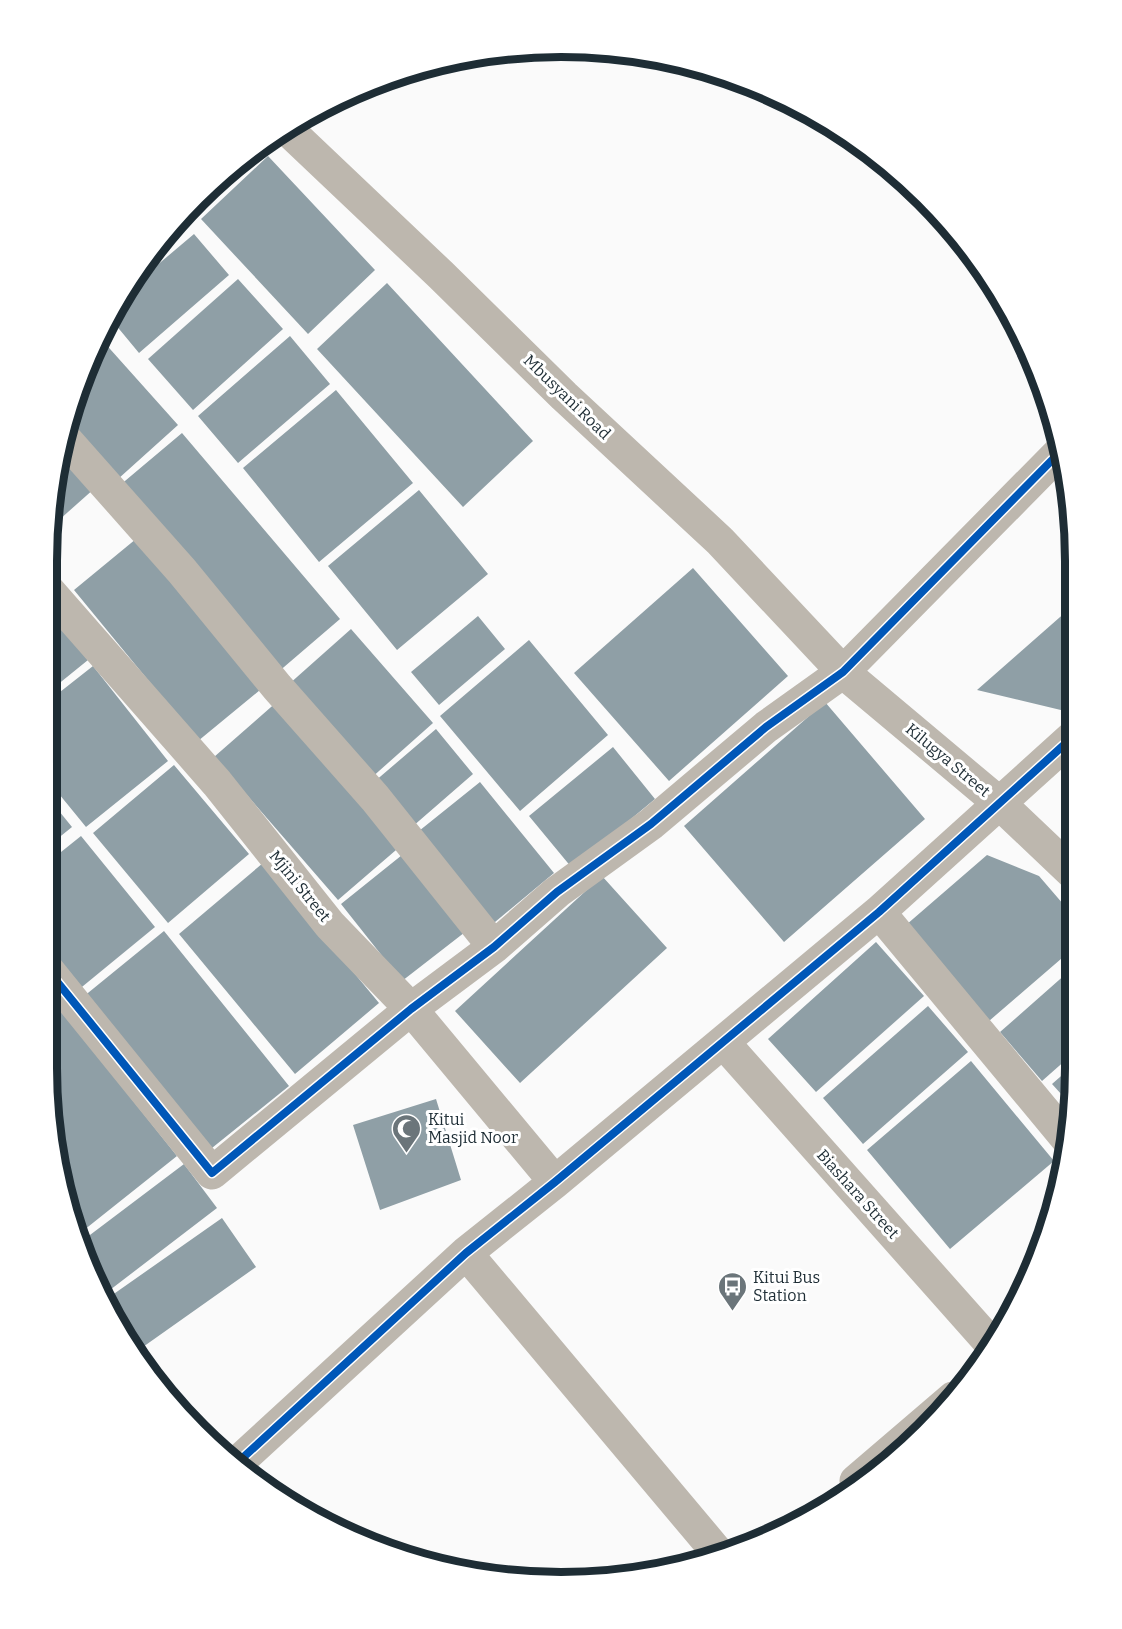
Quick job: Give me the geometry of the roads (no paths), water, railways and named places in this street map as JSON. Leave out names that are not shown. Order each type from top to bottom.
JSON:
[{"type":"street","name":"Mbusyani Road","points":[[293,135],[564,396],[720,541],[843,672]]},
{"type":"street","points":[[71,446],[182,571],[277,687],[375,798],[494,947]]},
{"type":"street","points":[[57,982],[213,1173],[411,1009],[494,947],[556,892],[651,824],[766,727],[843,672],[1054,458]]},
{"type":"street","name":"Mjini Street","points":[[57,601],[217,783],[330,925],[411,1009],[555,1182]]},
{"type":"street","name":"Kilugya Street","points":[[843,672],[998,802],[1065,866]]},
{"type":"street","points":[[242,1458],[466,1253],[555,1182],[879,912],[1065,744]]},
{"type":"street","points":[[879,912],[1061,1132]]},
{"type":"street","name":"Biashara Street","points":[[723,1042],[986,1338]]},
{"type":"street","points":[[466,1253],[714,1548]]},
{"type":"place","name":"Kitui Masjid Noor","points":[[407,1154]]},
{"type":"place","name":"Kitui Bus Station","points":[[732,1312]]}]
